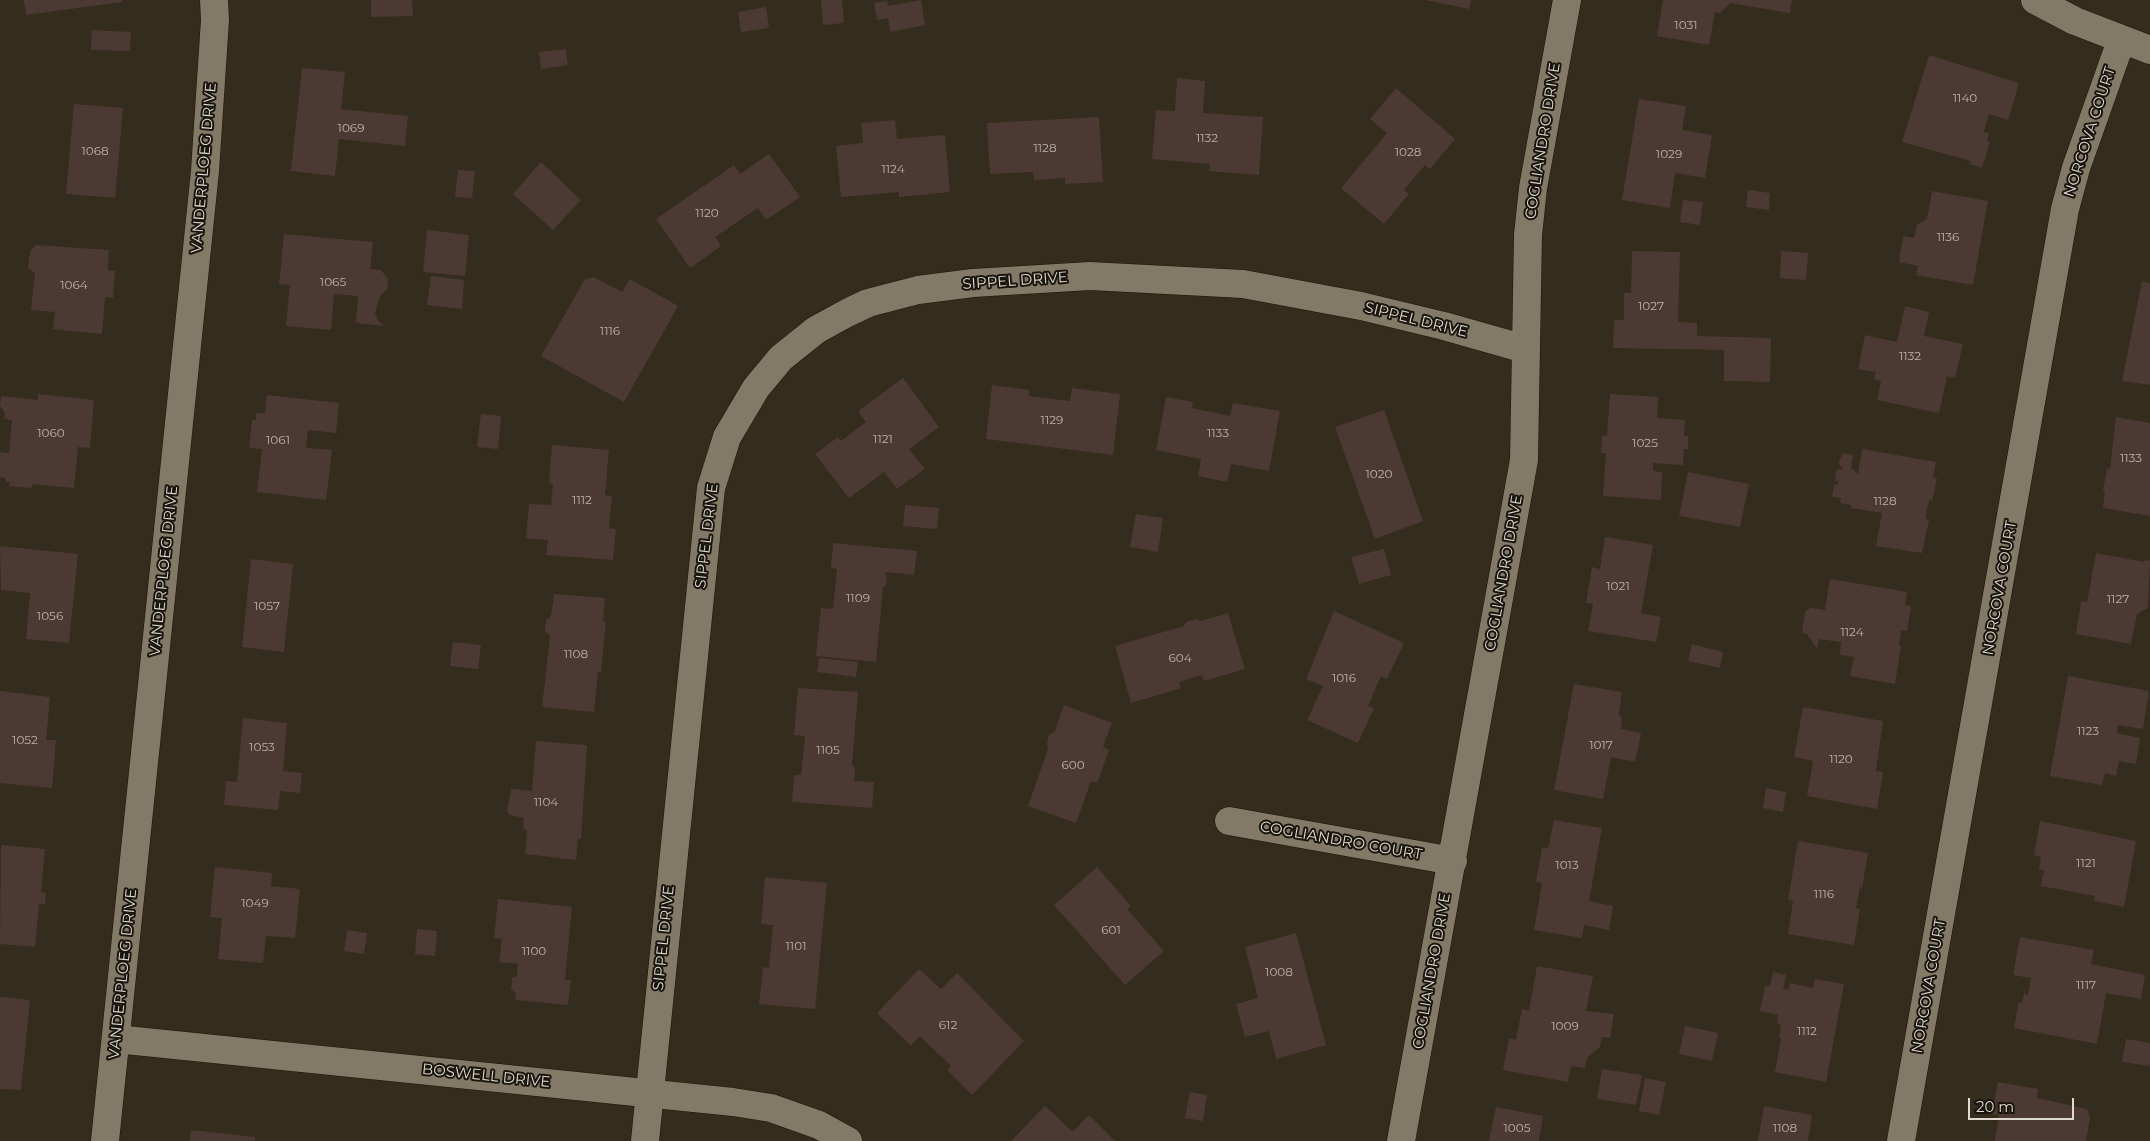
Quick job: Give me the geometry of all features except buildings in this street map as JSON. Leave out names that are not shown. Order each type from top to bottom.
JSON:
[{"type":"street","name":"VANDERPLOEG DRIVE","points":[[105,1141],[205,171],[216,20],[214,0]]},
{"type":"street","name":"COGLIANDRO DRIVE","points":[[1401,1141],[1524,460],[1528,235],[1532,188],[1566,0]]},
{"type":"street","points":[[2035,0],[2075,21],[2150,50]]},
{"type":"street","name":"NORCOVA COURT","points":[[1901,1141],[2065,209],[2076,168],[2121,40]]},
{"type":"street","name":"SIPPEL DRIVE","points":[[645,1141],[711,488],[727,437],[756,388],[781,358],[816,330],[868,303],[918,290],[973,283],[1090,276],[1243,284],[1361,306],[1444,326],[1525,349]]},
{"type":"street","name":"COGLIANDRO COURT","points":[[1229,821],[1452,861]]},
{"type":"street","name":"BOSWELL DRIVE","points":[[116,1039],[649,1092],[771,1108],[819,1125],[848,1141]]}]
